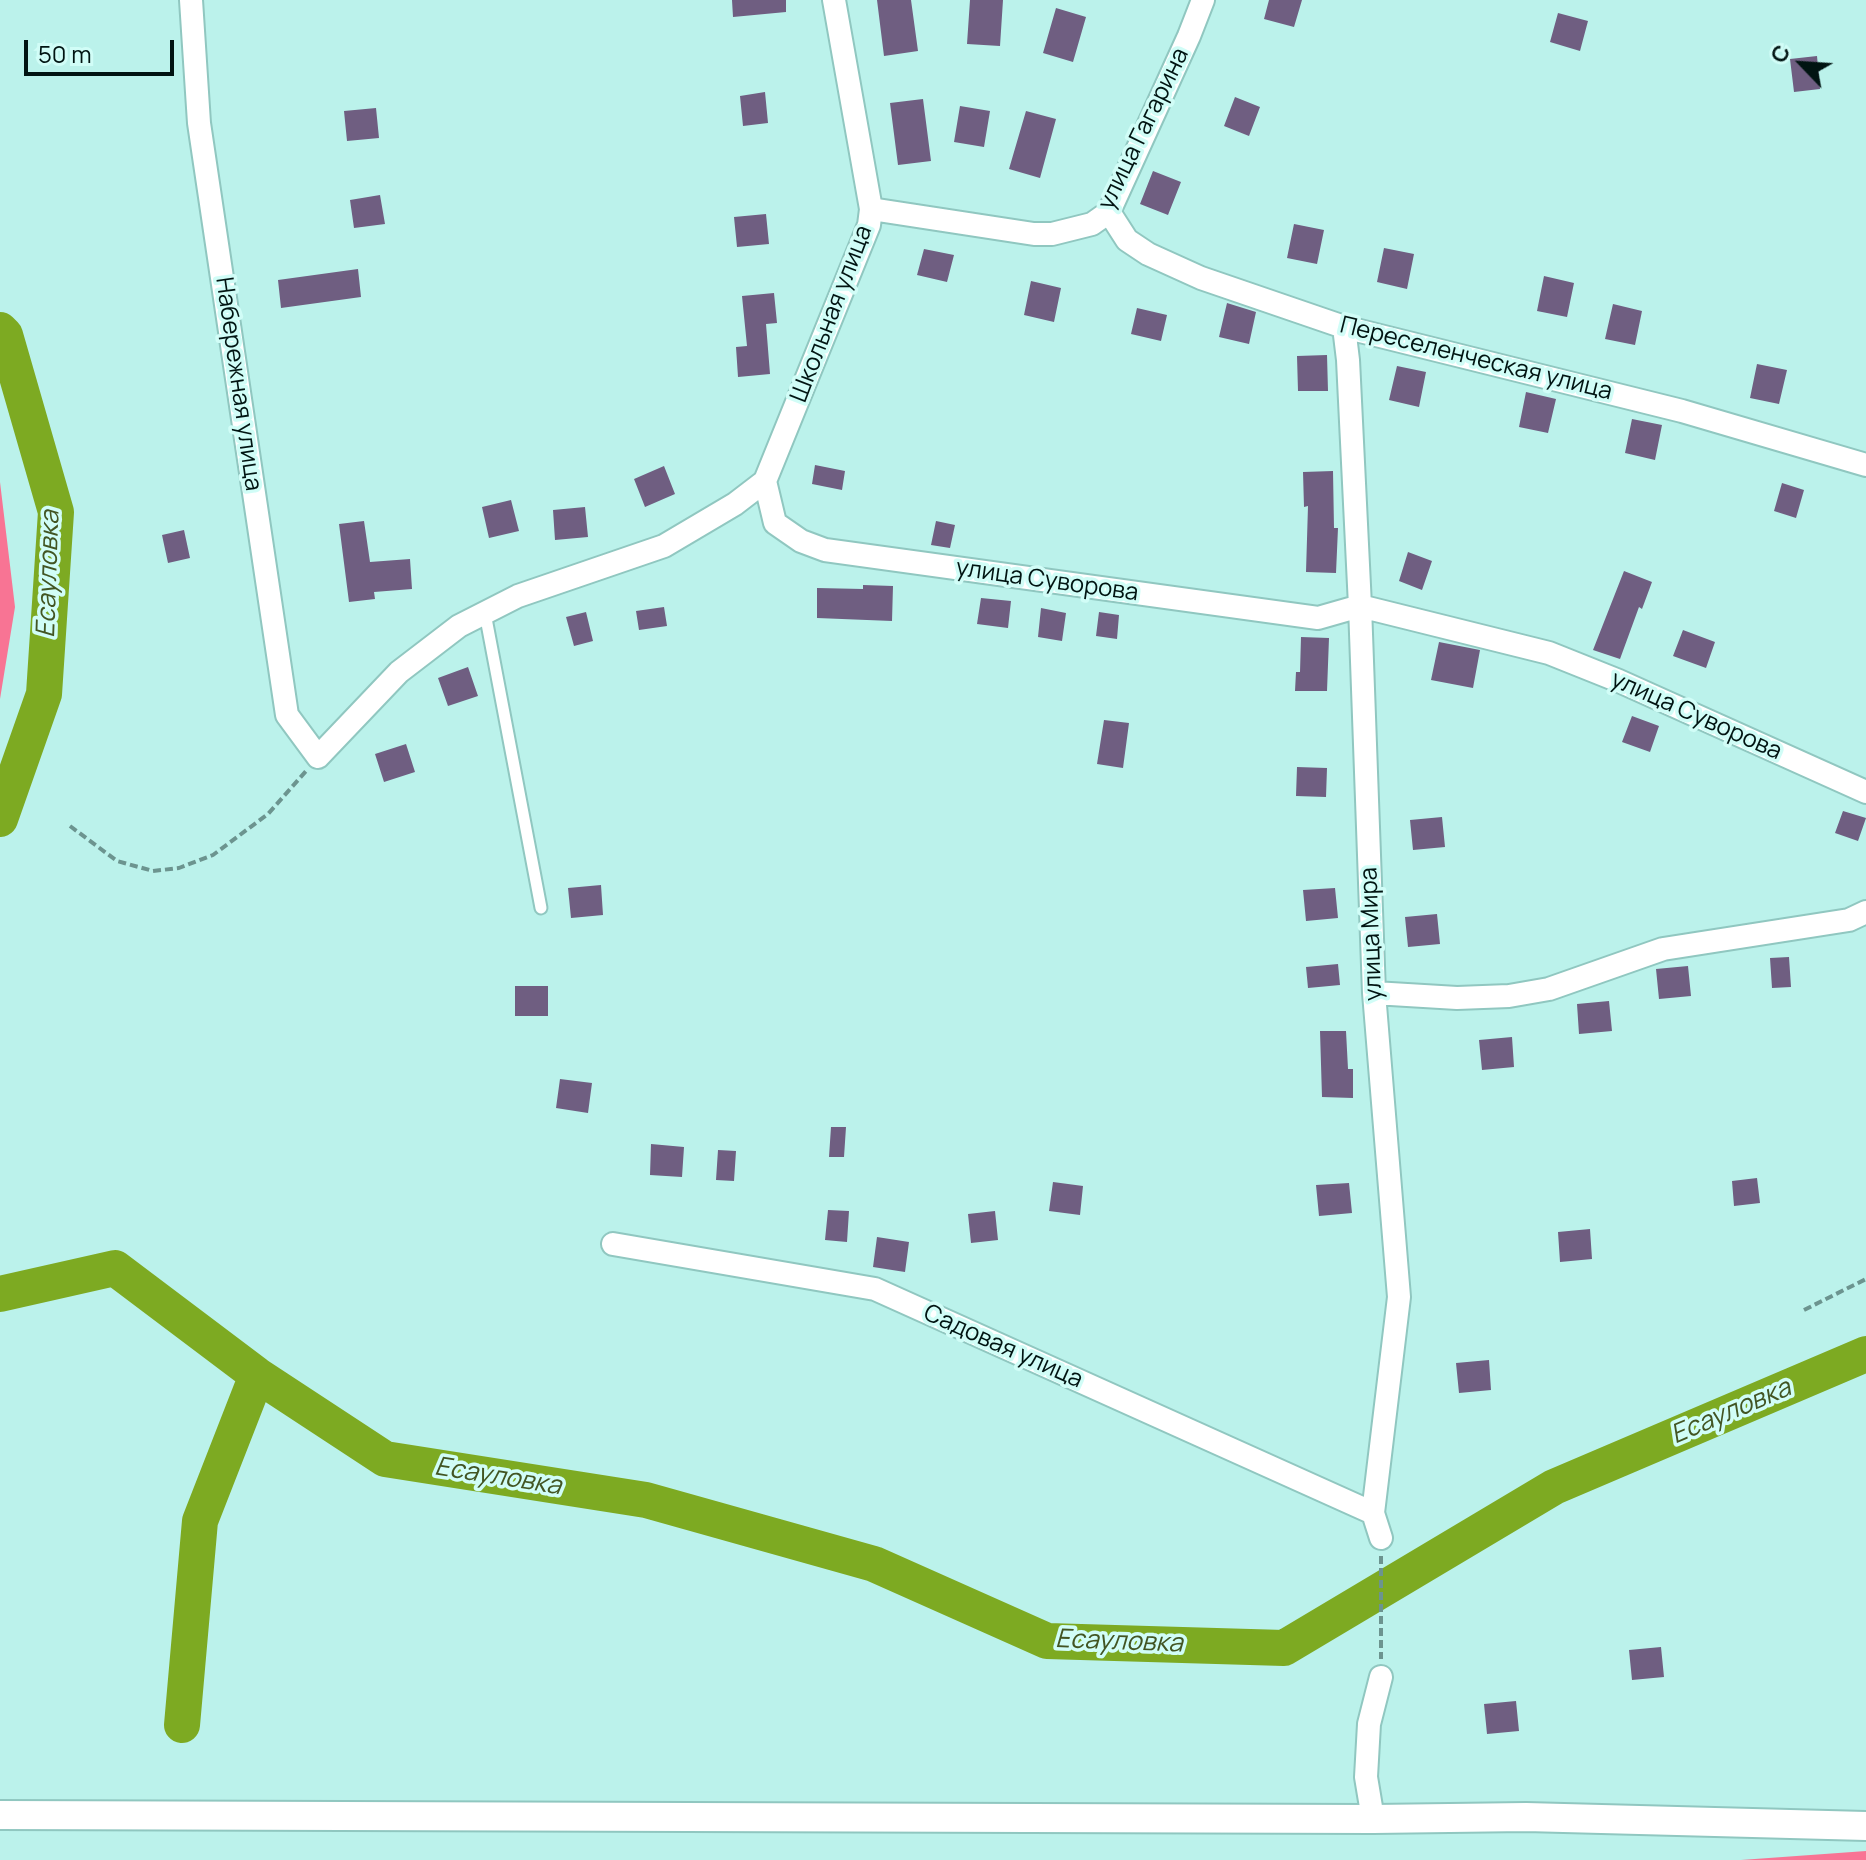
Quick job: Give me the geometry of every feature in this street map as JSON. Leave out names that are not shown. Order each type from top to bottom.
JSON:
[{"type":"street","name":"Набережная улица","points":[[191,0],[199,123],[287,715],[318,757]]},
{"type":"street","name":"Школьная улица","points":[[765,481],[869,225],[871,209],[834,0]]},
{"type":"street","name":"улица Гагарина","points":[[871,209],[1034,234],[1052,234],[1092,224],[1109,212],[1203,0]]},
{"type":"street","name":"Переселенческая улица","points":[[1109,212],[1127,240],[1148,254],[1201,278],[1344,327],[1682,411],[1866,465]]},
{"type":"street","name":"улица Мира","points":[[1344,327],[1360,606],[1374,993],[1399,1297],[1373,1513],[1381,1538]]},
{"type":"street","points":[[318,757],[399,672],[459,626],[518,596],[664,546],[735,504],[765,481]]},
{"type":"street","name":"улица Суворова","points":[[765,481],[775,523],[801,541],[825,550],[1318,618],[1360,606],[1549,653],[1619,681],[1866,792]]},
{"type":"street","points":[[1374,993],[1457,998],[1509,996],[1549,989],[1663,949],[1849,920],[1866,912]]},
{"type":"street","name":"Садовая улица","points":[[613,1244],[875,1289],[1373,1513]]},
{"type":"street","points":[[1373,1819],[1366,1777],[1369,1724],[1381,1677]]},
{"type":"street","points":[[0,1815],[1526,1817],[1866,1826]]},
{"type":"lane","points":[[485,612],[541,908]]},
{"type":"path","points":[[70,826],[117,861],[153,871],[179,868],[213,855],[268,814],[318,757]]},
{"type":"path","points":[[1804,1310],[1866,1279]]},
{"type":"path","points":[[1381,1538],[1381,1677]]},
{"type":"shaded area","points":[[0,482],[15,607],[0,699]]},
{"type":"shaded area","points":[[1866,1851],[1866,1860],[1741,1860]]},
{"type":"building","points":[[732,0],[786,0],[786,12],[733,17]]},
{"type":"building","points":[[877,0],[911,0],[918,51],[884,56]]},
{"type":"building","points":[[970,0],[1003,0],[1000,46],[967,44]]},
{"type":"building","points":[[1269,0],[1302,0],[1294,27],[1264,19]]},
{"type":"building","points":[[1056,8],[1086,17],[1073,62],[1043,53]]},
{"type":"building","points":[[1558,13],[1588,21],[1580,51],[1550,42]]},
{"type":"building","points":[[1817,56],[1820,89],[1794,92],[1790,59]]},
{"type":"building","points":[[765,92],[768,123],[743,126],[740,96]]},
{"type":"building","points":[[1235,97],[1260,107],[1249,136],[1224,126]]},
{"type":"building","points":[[923,99],[931,161],[898,165],[890,103]]},
{"type":"building","points":[[960,106],[990,111],[984,147],[954,142]]},
{"type":"building","points":[[376,108],[379,138],[347,141],[344,111]]},
{"type":"building","points":[[1026,111],[1056,119],[1040,178],[1009,169]]},
{"type":"building","points":[[1153,171],[1181,182],[1168,215],[1140,204]]},
{"type":"building","points":[[380,195],[385,224],[354,228],[350,200]]},
{"type":"building","points":[[766,214],[769,244],[737,247],[734,217]]},
{"type":"building","points":[[1294,224],[1324,230],[1317,264],[1287,258]]},
{"type":"building","points":[[1384,248],[1414,254],[1407,289],[1377,282]]},
{"type":"building","points":[[924,249],[954,255],[947,282],[917,275]]},
{"type":"building","points":[[358,269],[361,297],[281,308],[278,280]]},
{"type":"building","points":[[1544,276],[1574,283],[1567,317],[1537,311]]},
{"type":"building","points":[[1031,281],[1061,288],[1054,322],[1024,315]]},
{"type":"building","points":[[774,293],[777,323],[766,324],[770,374],[738,377],[736,347],[747,346],[742,296]]},
{"type":"building","points":[[1227,303],[1256,312],[1249,344],[1219,337]]},
{"type":"building","points":[[1613,304],[1642,311],[1635,345],[1605,339]]},
{"type":"building","points":[[1137,308],[1167,315],[1161,341],[1131,334]]},
{"type":"building","points":[[1327,355],[1328,391],[1298,391],[1297,356]]},
{"type":"building","points":[[1757,364],[1787,370],[1779,404],[1750,398]]},
{"type":"building","points":[[1397,366],[1426,372],[1419,407],[1389,400]]},
{"type":"building","points":[[1526,392],[1556,399],[1548,433],[1519,427]]},
{"type":"building","points":[[1632,419],[1662,425],[1655,460],[1625,453]]},
{"type":"building","points":[[815,465],[845,471],[842,490],[812,484]]},
{"type":"building","points":[[664,466],[675,494],[645,507],[634,479]]},
{"type":"building","points":[[1333,471],[1334,528],[1338,528],[1336,573],[1306,572],[1308,506],[1304,507],[1303,472]]},
{"type":"building","points":[[1782,483],[1804,490],[1796,518],[1774,511]]},
{"type":"building","points":[[511,500],[519,531],[489,538],[482,507]]},
{"type":"building","points":[[585,507],[588,537],[555,540],[553,510]]},
{"type":"building","points":[[364,521],[370,562],[410,559],[412,589],[374,592],[375,599],[349,602],[339,524]]},
{"type":"building","points":[[936,521],[955,525],[950,548],[931,545]]},
{"type":"building","points":[[184,530],[190,558],[168,563],[162,535]]},
{"type":"building","points":[[1408,552],[1432,561],[1422,590],[1399,581]]},
{"type":"building","points":[[1624,571],[1652,582],[1642,609],[1639,607],[1620,659],[1593,650]]},
{"type":"building","points":[[863,585],[893,586],[892,621],[817,618],[817,588],[863,589]]},
{"type":"building","points":[[981,598],[1011,601],[1008,628],[977,624]]},
{"type":"building","points":[[664,607],[667,626],[639,630],[636,611]]},
{"type":"building","points":[[1041,608],[1066,613],[1062,641],[1038,637]]},
{"type":"building","points":[[586,612],[593,641],[574,646],[566,617]]},
{"type":"building","points":[[1099,612],[1119,615],[1117,639],[1096,636]]},
{"type":"building","points":[[1683,630],[1715,642],[1706,668],[1673,656]]},
{"type":"building","points":[[1301,637],[1329,638],[1327,691],[1295,691],[1296,672],[1300,672]]},
{"type":"building","points":[[1439,642],[1480,650],[1473,688],[1431,680]]},
{"type":"building","points":[[468,667],[478,696],[448,706],[438,678]]},
{"type":"building","points":[[1632,716],[1659,726],[1650,752],[1622,742]]},
{"type":"building","points":[[1104,720],[1129,723],[1123,768],[1097,764]]},
{"type":"building","points":[[406,744],[415,772],[384,782],[375,754]]},
{"type":"building","points":[[1297,767],[1327,768],[1326,797],[1296,796]]},
{"type":"building","points":[[1843,811],[1866,818],[1858,841],[1835,833]]},
{"type":"building","points":[[1442,817],[1445,847],[1413,850],[1410,820]]},
{"type":"building","points":[[601,885],[603,915],[571,918],[568,888]]},
{"type":"building","points":[[1335,888],[1338,918],[1306,921],[1303,890]]},
{"type":"building","points":[[1437,914],[1440,944],[1408,947],[1405,917]]},
{"type":"building","points":[[1789,957],[1791,987],[1772,988],[1770,958]]},
{"type":"building","points":[[1338,964],[1340,985],[1308,988],[1306,967]]},
{"type":"building","points":[[1688,966],[1691,996],[1659,999],[1656,969]]},
{"type":"building","points":[[515,986],[548,986],[548,1016],[515,1016]]},
{"type":"building","points":[[1609,1001],[1612,1031],[1579,1034],[1577,1004]]},
{"type":"building","points":[[1320,1031],[1346,1031],[1348,1069],[1353,1069],[1353,1098],[1322,1097]]},
{"type":"building","points":[[1512,1037],[1514,1067],[1482,1070],[1479,1040]]},
{"type":"building","points":[[560,1079],[592,1083],[588,1113],[556,1108]]},
{"type":"building","points":[[831,1127],[846,1127],[844,1157],[829,1157]]},
{"type":"building","points":[[651,1144],[684,1147],[682,1177],[650,1175]]},
{"type":"building","points":[[718,1150],[736,1151],[734,1181],[716,1180]]},
{"type":"building","points":[[1757,1178],[1760,1203],[1734,1206],[1732,1181]]},
{"type":"building","points":[[1053,1182],[1083,1186],[1080,1215],[1049,1211]]},
{"type":"building","points":[[1349,1183],[1352,1213],[1319,1216],[1316,1185]]},
{"type":"building","points":[[828,1210],[849,1211],[847,1242],[825,1240]]},
{"type":"building","points":[[995,1211],[998,1240],[971,1243],[968,1214]]},
{"type":"building","points":[[1590,1229],[1592,1259],[1560,1262],[1558,1232]]},
{"type":"building","points":[[877,1237],[909,1242],[905,1272],[873,1267]]},
{"type":"building","points":[[1489,1360],[1491,1390],[1459,1393],[1456,1363]]},
{"type":"building","points":[[1661,1647],[1664,1677],[1632,1680],[1629,1650]]},
{"type":"building","points":[[1516,1701],[1519,1731],[1487,1734],[1484,1704]]},
{"type":"waterway","name":"Есауловка","points":[[0,330],[5,335],[56,512],[44,694],[0,819]]},
{"type":"waterway","name":"Есауловка","points":[[0,1294],[115,1268],[257,1375],[385,1459],[646,1500],[874,1564],[1047,1641],[1284,1648],[1554,1487],[1866,1354]]},
{"type":"waterway","name":"Есауловка","points":[[182,1725],[200,1521],[257,1375]]}]
